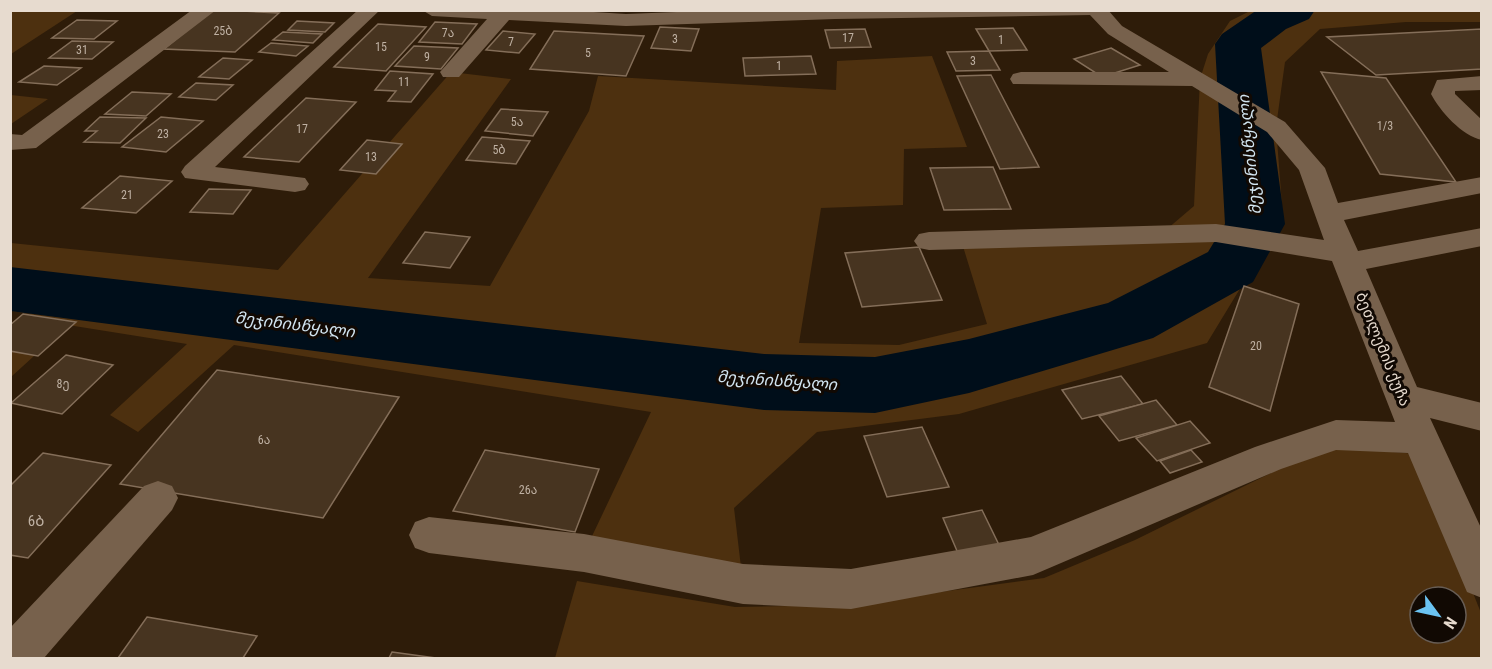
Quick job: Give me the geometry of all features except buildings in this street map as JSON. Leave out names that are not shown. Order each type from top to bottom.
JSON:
[{"type":"street","points":[[10,142],[27,143],[206,10]]},
{"type":"street","points":[[295,184],[194,172],[369,10]]},
{"type":"street","points":[[432,10],[626,20],[835,12],[1087,10]]},
{"type":"street","points":[[1096,10],[1115,30],[1200,79]]},
{"type":"street","points":[[451,72],[504,13]]},
{"type":"street","points":[[1021,79],[1200,79]]},
{"type":"street","name":"ბეთლემის ქუჩა","points":[[1200,79],[1276,128],[1312,168],[1328,214],[1403,398],[1482,578]]},
{"type":"street","points":[[1482,83],[1445,85],[1443,94],[1448,103],[1482,133]]},
{"type":"street","points":[[1328,214],[1482,185]]},
{"type":"street","points":[[929,241],[1216,233],[1263,239],[1346,258],[1482,237]]},
{"type":"street","points":[[1403,398],[1482,417]]},
{"type":"street","points":[[429,535],[584,554],[743,585],[851,589],[1033,556],[1268,458],[1336,435],[1420,438]]},
{"type":"street","points":[[14,658],[158,498]]},
{"type":"shaded area","points":[[11,10],[77,10],[77,11],[11,54]]},
{"type":"shaded area","points":[[1252,10],[1481,11],[1481,22],[1406,22],[1320,29],[1285,62],[1276,127],[1283,218],[1207,343],[959,414],[817,432],[734,508],[743,584],[584,553],[651,412],[234,345],[138,432],[110,415],[187,344],[68,325],[11,377],[11,333],[31,314],[11,311],[11,243],[278,270],[451,72],[511,79],[368,278],[490,286],[589,111],[598,76],[836,90],[837,61],[932,56],[967,147],[904,149],[903,205],[821,208],[799,343],[899,345],[987,324],[961,240],[1160,235],[1194,206],[1200,79],[1208,54],[1230,21]]},
{"type":"shaded area","points":[[11,95],[48,99],[11,124]]},
{"type":"shaded area","points":[[1329,447],[1418,454],[1481,613],[1481,658],[555,658],[577,581],[735,607],[843,605],[1044,578],[1135,540]]},
{"type":"waterway","name":"მეჯინისწყალი","points":[[10,289],[764,382],[875,385],[969,366],[1129,321],[1231,267],[1255,224],[1238,44],[1271,20],[1294,10]]}]
